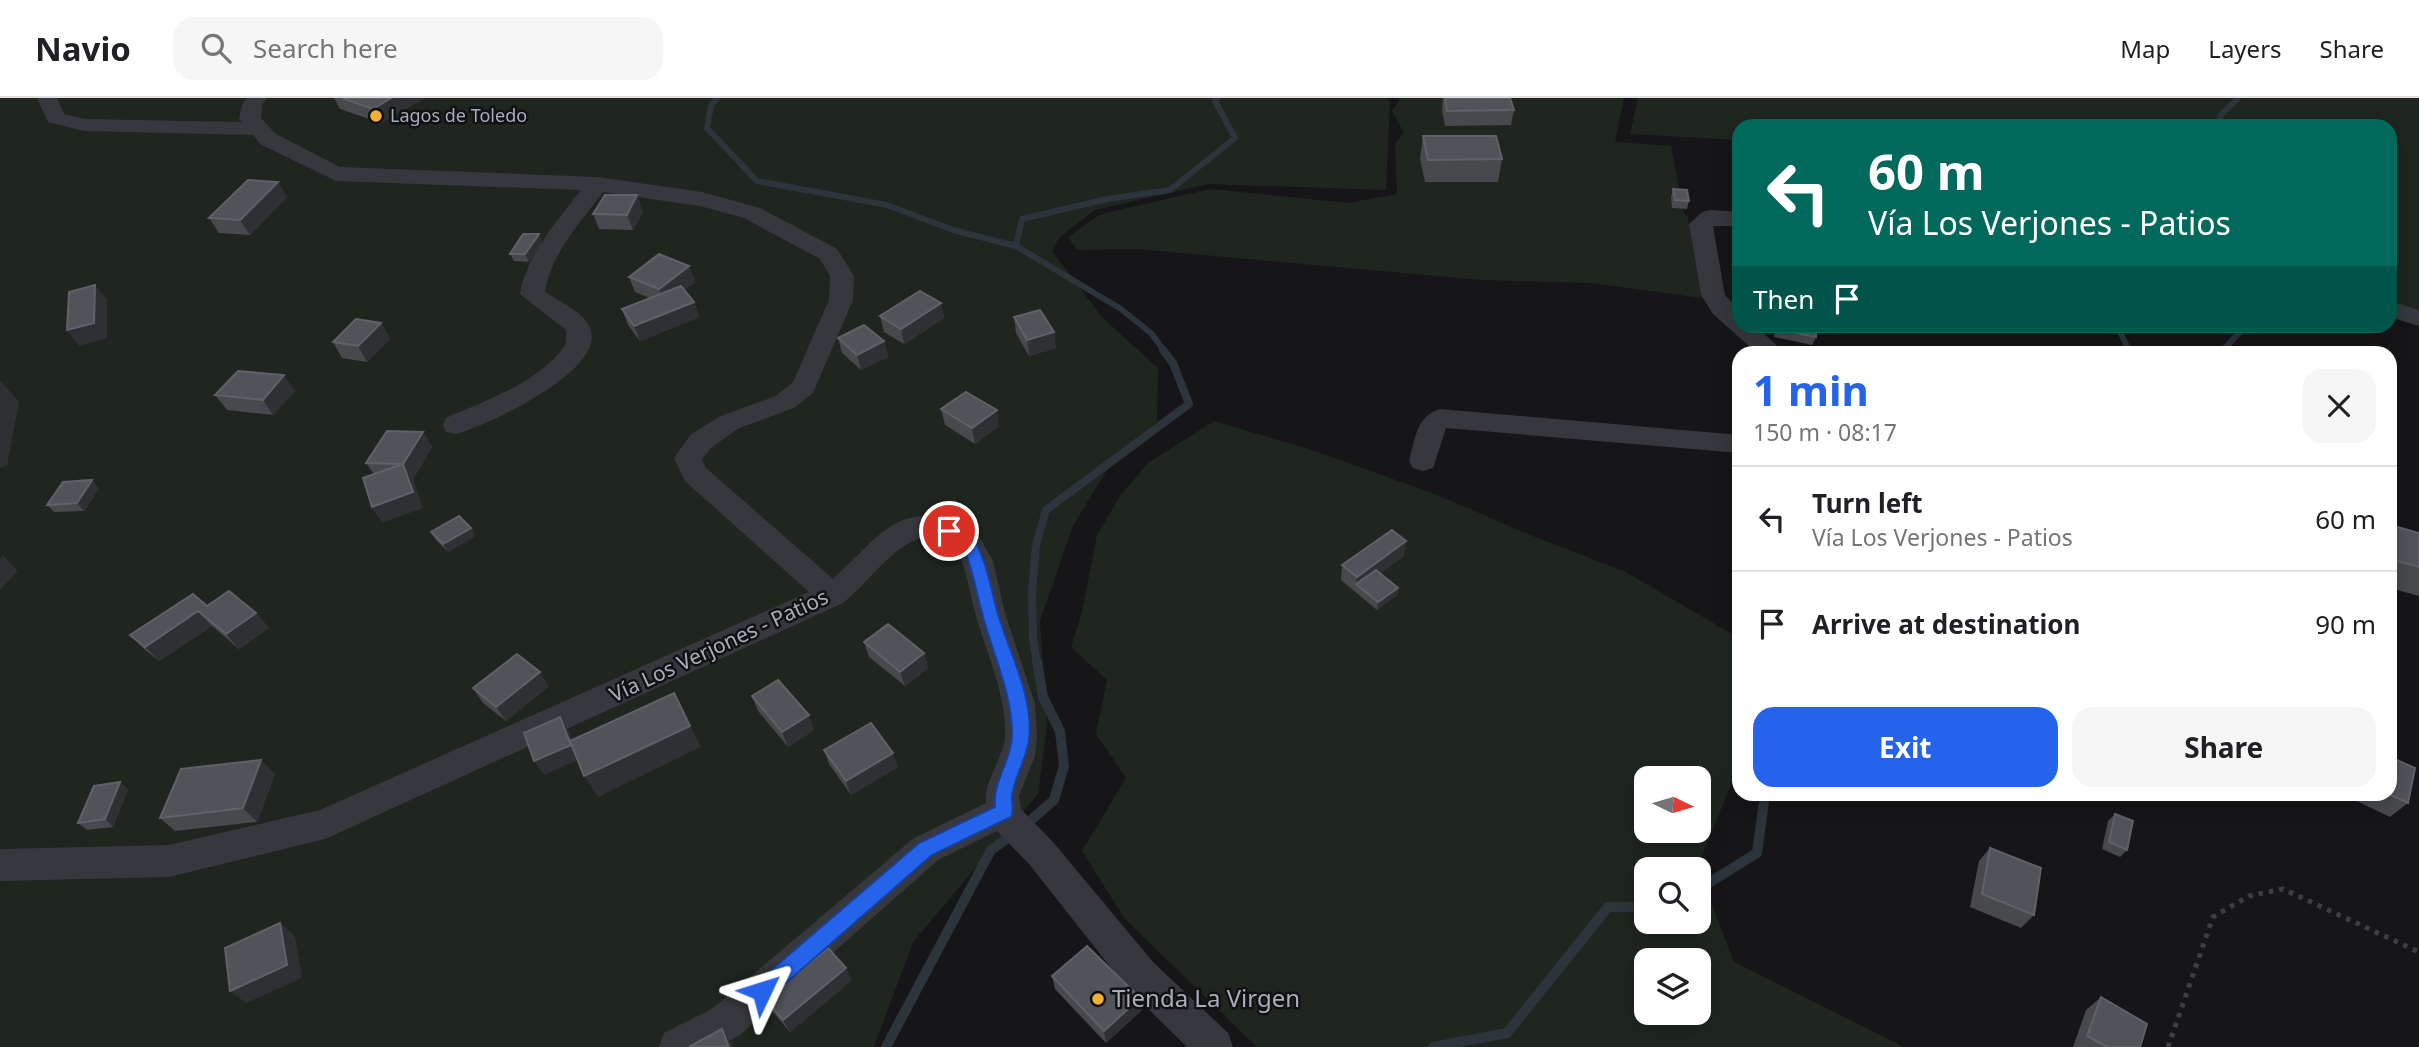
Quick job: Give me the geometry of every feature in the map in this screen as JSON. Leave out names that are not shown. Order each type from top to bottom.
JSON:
[{"type":"street","points":[[47,98],[55,118],[84,125],[260,129]]},
{"type":"street","points":[[257,98],[252,105],[250,119],[268,138],[336,174],[597,184],[702,199],[752,213],[829,254],[842,276],[841,300],[804,387],[785,402],[730,422],[701,441],[688,458],[695,474],[832,595]]},
{"type":"street","points":[[456,425],[541,384],[562,367],[574,352],[580,339],[579,330],[532,294],[533,284],[547,257],[597,184]]},
{"type":"street","points":[[1732,219],[1710,218],[1701,224],[1713,295],[1722,310],[1732,318]]},
{"type":"street","points":[[2397,311],[2419,318]]},
{"type":"street","points":[[1749,333],[1765,346]]},
{"type":"street","points":[[1423,461],[1432,425],[1440,418],[1732,443]]},
{"type":"street","name":"Vía Los Verjones - Patios","points":[[0,865],[169,861],[325,824],[832,595],[849,586],[887,540],[910,529],[933,526],[965,537],[978,561],[990,613],[1019,704],[1021,737],[1018,756],[1002,796],[1015,825]]},
{"type":"street","points":[[678,1047],[726,1022],[926,849],[1015,825],[1140,975],[1214,1047]]},
{"type":"path","points":[[2168,1047],[2213,917],[2249,896],[2283,889],[2419,952]]},
{"type":"shaded area","points":[[0,98],[1387,98],[1390,101],[1386,190],[1209,184],[1095,210],[1061,236],[1052,251],[1102,317],[1158,368],[1157,422],[1113,460],[1073,526],[1040,621],[1047,725],[1038,794],[913,942],[874,1047],[0,1047]]},
{"type":"shaded area","points":[[1398,98],[1624,98],[1615,142],[1671,146],[1684,214],[1688,217],[1701,298],[1592,283],[1482,280],[1136,249],[1077,250],[1068,237],[1101,214],[1210,189],[1348,203],[1397,194],[1395,143],[1404,133],[1392,111],[1400,100]]},
{"type":"shaded area","points":[[1638,98],[2419,98],[2419,312],[2397,305],[2397,119],[1732,119],[1732,140],[1630,134]]},
{"type":"shaded area","points":[[1214,421],[1309,449],[1435,494],[1624,571],[1732,634],[1732,782],[1712,831],[1712,766],[1634,766],[1634,844],[1707,844],[1702,857],[1634,857],[1634,934],[1711,934],[1711,902],[1734,962],[1904,1047],[1257,1047],[1125,919],[1082,851],[1126,778],[1096,734],[1107,680],[1071,647],[1082,612],[1097,535],[1120,496],[1148,463]]},
{"type":"building","points":[[342,98],[391,98],[373,109]]},
{"type":"building","points":[[1445,98],[1510,98],[1514,110],[1447,111]]},
{"type":"building","points":[[1423,136],[1496,136],[1502,159],[1428,160]]},
{"type":"building","points":[[248,180],[278,182],[240,220],[209,218]]},
{"type":"building","points":[[1673,189],[1687,190],[1689,201],[1675,200]]},
{"type":"building","points":[[605,195],[637,195],[627,215],[593,214]]},
{"type":"building","points":[[523,234],[539,234],[525,254],[510,254]]},
{"type":"building","points":[[659,254],[689,266],[659,289],[629,277]]},
{"type":"building","points":[[95,285],[94,323],[67,330],[69,292]]},
{"type":"building","points":[[681,286],[694,302],[634,326],[622,309]]},
{"type":"building","points":[[920,291],[941,303],[901,329],[880,316]]},
{"type":"building","points":[[1040,310],[1054,332],[1027,340],[1014,317]]},
{"type":"building","points":[[356,319],[381,323],[358,346],[333,342]]},
{"type":"building","points":[[864,325],[884,341],[857,355],[838,338]]},
{"type":"building","points":[[1797,333],[1816,333],[1816,337]]},
{"type":"building","points":[[238,371],[284,375],[263,400],[215,395]]},
{"type":"building","points":[[966,392],[997,410],[972,428],[941,409]]},
{"type":"building","points":[[387,431],[423,432],[403,464],[366,463]]},
{"type":"building","points":[[403,464],[413,492],[372,507],[363,478]]},
{"type":"building","points":[[92,480],[77,503],[47,505],[63,482]]},
{"type":"building","points":[[459,516],[471,528],[443,544],[431,532]]},
{"type":"building","points":[[2397,527],[2419,533],[2419,567],[2397,561]]},
{"type":"building","points":[[1392,530],[1406,541],[1357,577],[1342,565]]},
{"type":"building","points":[[1376,570],[1398,588],[1378,602],[1356,584]]},
{"type":"building","points":[[229,591],[256,613],[226,634],[198,611],[145,647],[130,635],[193,594],[207,606]]},
{"type":"building","points":[[888,624],[924,653],[900,672],[864,642]]},
{"type":"building","points":[[517,654],[540,672],[496,707],[473,688]]},
{"type":"building","points":[[778,680],[809,715],[782,732],[752,696]]},
{"type":"building","points":[[674,693],[690,726],[584,776],[570,741]]},
{"type":"building","points":[[560,717],[571,745],[534,761],[524,733]]},
{"type":"building","points":[[871,723],[893,753],[846,781],[824,750]]},
{"type":"building","points":[[261,760],[243,808],[160,818],[181,769]]},
{"type":"building","points":[[2397,760],[2415,768],[2408,803],[2397,798]]},
{"type":"building","points":[[120,782],[105,819],[78,823],[94,786]]},
{"type":"building","points":[[2115,814],[2133,821],[2127,850],[2109,842]]},
{"type":"building","points":[[1990,848],[2041,868],[2034,915],[1982,894]]},
{"type":"building","points":[[280,923],[287,965],[230,991],[225,948]]},
{"type":"building","name":"Tienda La Virgen","points":[[1087,946],[1140,998],[1104,1031],[1052,976]]},
{"type":"building","points":[[828,948],[846,968],[783,1020],[766,1000]]},
{"type":"building","points":[[2101,997],[2147,1024],[2140,1047],[2107,1047],[2087,1036]]},
{"type":"building","points":[[722,1029],[729,1047],[689,1047]]},
{"type":"waterway","points":[[717,98],[711,106],[707,128],[757,181],[887,205],[953,230],[1016,246]]},
{"type":"waterway","points":[[1016,246],[1022,219],[1107,199],[1170,190],[1235,138],[1215,101],[1217,98]]},
{"type":"waterway","points":[[2220,119],[2238,98]]},
{"type":"waterway","points":[[1016,246],[1121,309],[1152,334],[1165,352]]},
{"type":"waterway","points":[[2120,333],[2127,346]]},
{"type":"waterway","points":[[2227,346],[2239,333]]},
{"type":"waterway","points":[[1037,663],[1033,640],[1032,592],[1036,545],[1046,510],[1189,404],[1173,363],[1163,350]]},
{"type":"waterway","points":[[1024,826],[1054,800],[1064,766],[1060,731],[1043,697],[1037,661]]},
{"type":"waterway","points":[[1711,882],[1757,853],[1764,801]]},
{"type":"waterway","points":[[886,1047],[991,850],[1013,834]]},
{"type":"waterway","points":[[1433,1047],[1507,1033],[1608,907],[1634,907]]},
{"type":"place","name":"Lagos de Toledo","points":[[376,116]]},
{"type":"place","name":"Tienda La Virgen","points":[[1098,999]]},
{"type":"route","points":[[762,991],[926,849],[1004,811],[1002,796],[1007,777],[1018,756],[1021,737],[1019,704],[990,613],[978,561],[965,537],[949,531]]}]
